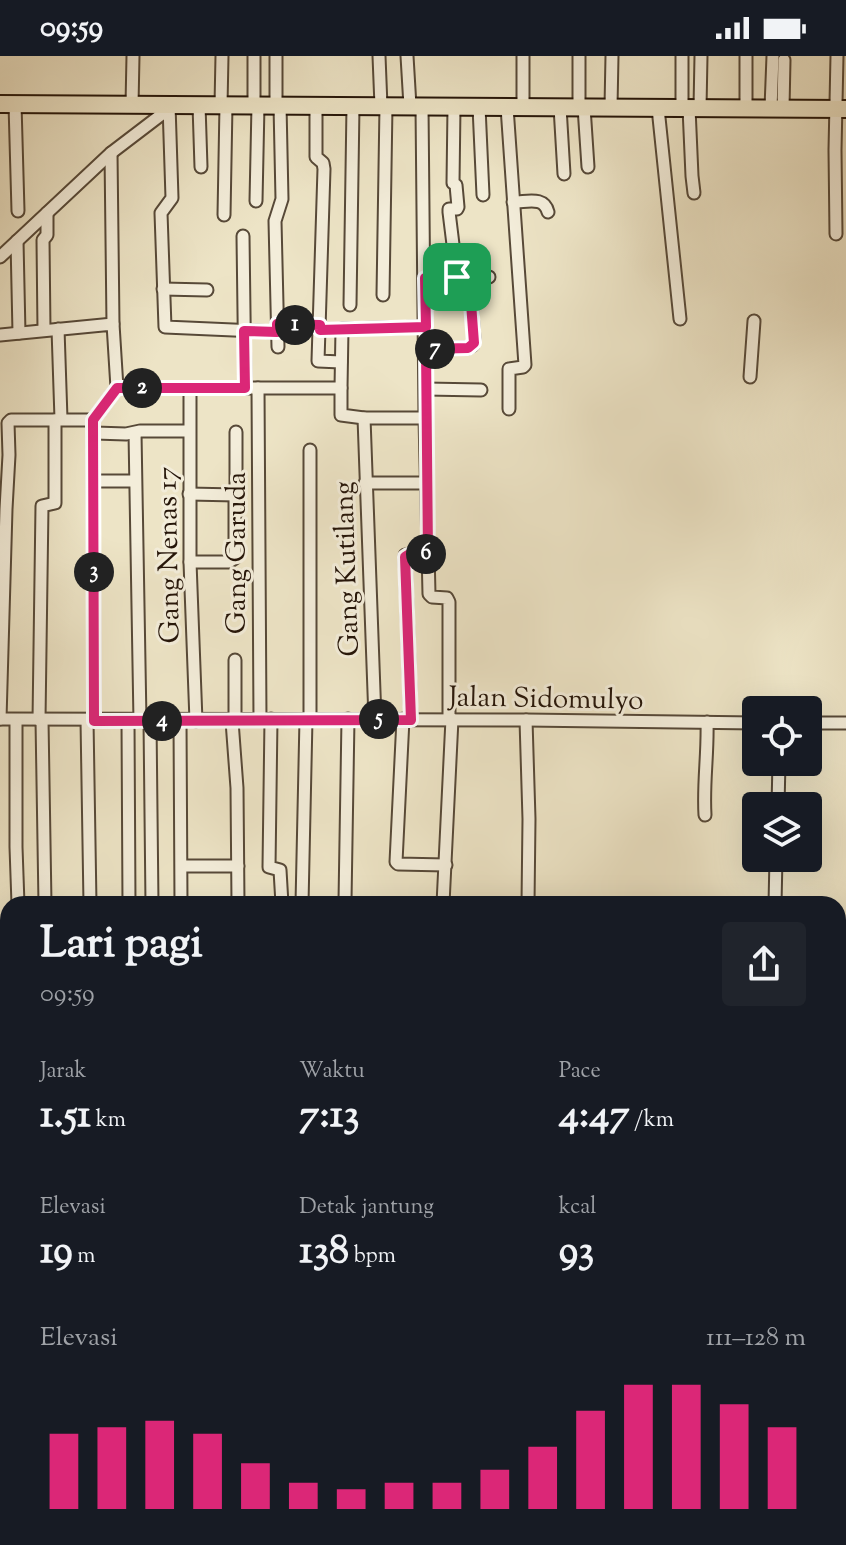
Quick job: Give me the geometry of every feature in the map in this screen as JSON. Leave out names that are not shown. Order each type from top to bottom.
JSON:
[{"type":"highway","points":[[8,104],[841,109]]},
{"type":"street","points":[[133,56],[135,105]]},
{"type":"street","points":[[222,56],[224,215]]},
{"type":"street","points":[[254,56],[256,201]]},
{"type":"street","points":[[276,56],[282,199],[275,221],[278,347]]},
{"type":"street","points":[[379,56],[384,106],[383,295]]},
{"type":"street","points":[[407,56],[416,106],[425,278],[430,596],[447,598],[449,602],[450,719],[444,896]]},
{"type":"street","points":[[509,409],[509,369],[525,365],[513,202],[515,107],[523,56]]},
{"type":"street","points":[[579,56],[588,167]]},
{"type":"street","points":[[611,107],[612,56]]},
{"type":"street","points":[[682,56],[690,108],[694,193]]},
{"type":"street","points":[[690,108],[701,56]]},
{"type":"street","points":[[746,56],[746,108]]},
{"type":"street","points":[[836,234],[841,109],[837,56]]},
{"type":"street","points":[[777,108],[778,58]]},
{"type":"street","points":[[8,104],[18,211]]},
{"type":"street","points":[[199,105],[201,167]]},
{"type":"street","points":[[0,257],[111,153],[167,106]]},
{"type":"street","points":[[167,106],[172,198],[161,213],[166,328],[244,331],[426,327]]},
{"type":"street","points":[[316,106],[316,157],[323,163],[324,169],[318,361],[341,362]]},
{"type":"street","points":[[350,305],[353,106]]},
{"type":"street","points":[[426,349],[468,348],[473,345],[449,212],[449,209],[458,207],[457,189],[453,183],[454,107]]},
{"type":"street","points":[[479,107],[483,195]]},
{"type":"street","points":[[560,107],[564,174]]},
{"type":"street","points":[[658,108],[680,319]]},
{"type":"street","points":[[90,896],[93,420],[117,388],[111,153]]},
{"type":"street","points":[[513,202],[542,201],[548,212]]},
{"type":"street","points":[[44,330],[43,240],[47,235],[47,213]]},
{"type":"street","points":[[243,236],[245,388]]},
{"type":"street","points":[[17,241],[19,333]]},
{"type":"street","points":[[425,278],[489,277]]},
{"type":"street","points":[[163,289],[207,290]]},
{"type":"street","points":[[750,377],[754,321]]},
{"type":"street","points":[[0,335],[113,324]]},
{"type":"street","points":[[45,896],[41,720],[42,506],[55,503],[58,329]]},
{"type":"street","points":[[342,329],[340,415],[425,418]]},
{"type":"street","points":[[117,388],[341,388]]},
{"type":"street","name":"Gang Nenas 17","points":[[190,388],[190,562],[196,721]]},
{"type":"street","name":"Gang Garuda","points":[[258,388],[269,867],[280,870],[282,896]]},
{"type":"street","points":[[426,389],[481,390]]},
{"type":"street","name":"Gang Kutilang","points":[[364,418],[375,719]]},
{"type":"street","points":[[0,719],[3,508],[9,455],[8,423],[11,420],[93,420]]},
{"type":"street","points":[[95,433],[189,431]]},
{"type":"street","points":[[190,562],[229,562],[235,558],[236,432]]},
{"type":"street","points":[[129,896],[139,721],[135,433]]},
{"type":"street","points":[[302,896],[308,719],[310,450]]},
{"type":"street","points":[[94,481],[135,481]]},
{"type":"street","points":[[365,483],[427,483]]},
{"type":"street","points":[[189,494],[235,495]]},
{"type":"street","points":[[428,554],[405,557],[407,720],[396,862],[446,865]]},
{"type":"street","points":[[235,660],[238,896]]},
{"type":"street","name":"Jalan Sidomulyo","points":[[0,719],[742,723]]},
{"type":"street","points":[[345,896],[348,719]]},
{"type":"street","points":[[16,720],[18,896]]},
{"type":"street","points":[[180,720],[181,896]]},
{"type":"street","points":[[526,720],[528,896]]},
{"type":"street","points":[[139,721],[151,896]]},
{"type":"street","points":[[705,815],[707,722]]},
{"type":"street","points":[[822,723],[846,723]]},
{"type":"street","points":[[182,866],[238,866]]},
{"type":"street","points":[[775,896],[776,872]]},
{"type":"route","points":[[457,277],[469,277],[474,343],[468,348],[426,349],[428,554],[405,555],[411,720],[94,721],[93,420],[117,388],[245,388],[244,331],[277,332],[277,324],[320,325],[320,330],[426,327],[425,278],[457,277]]}]
